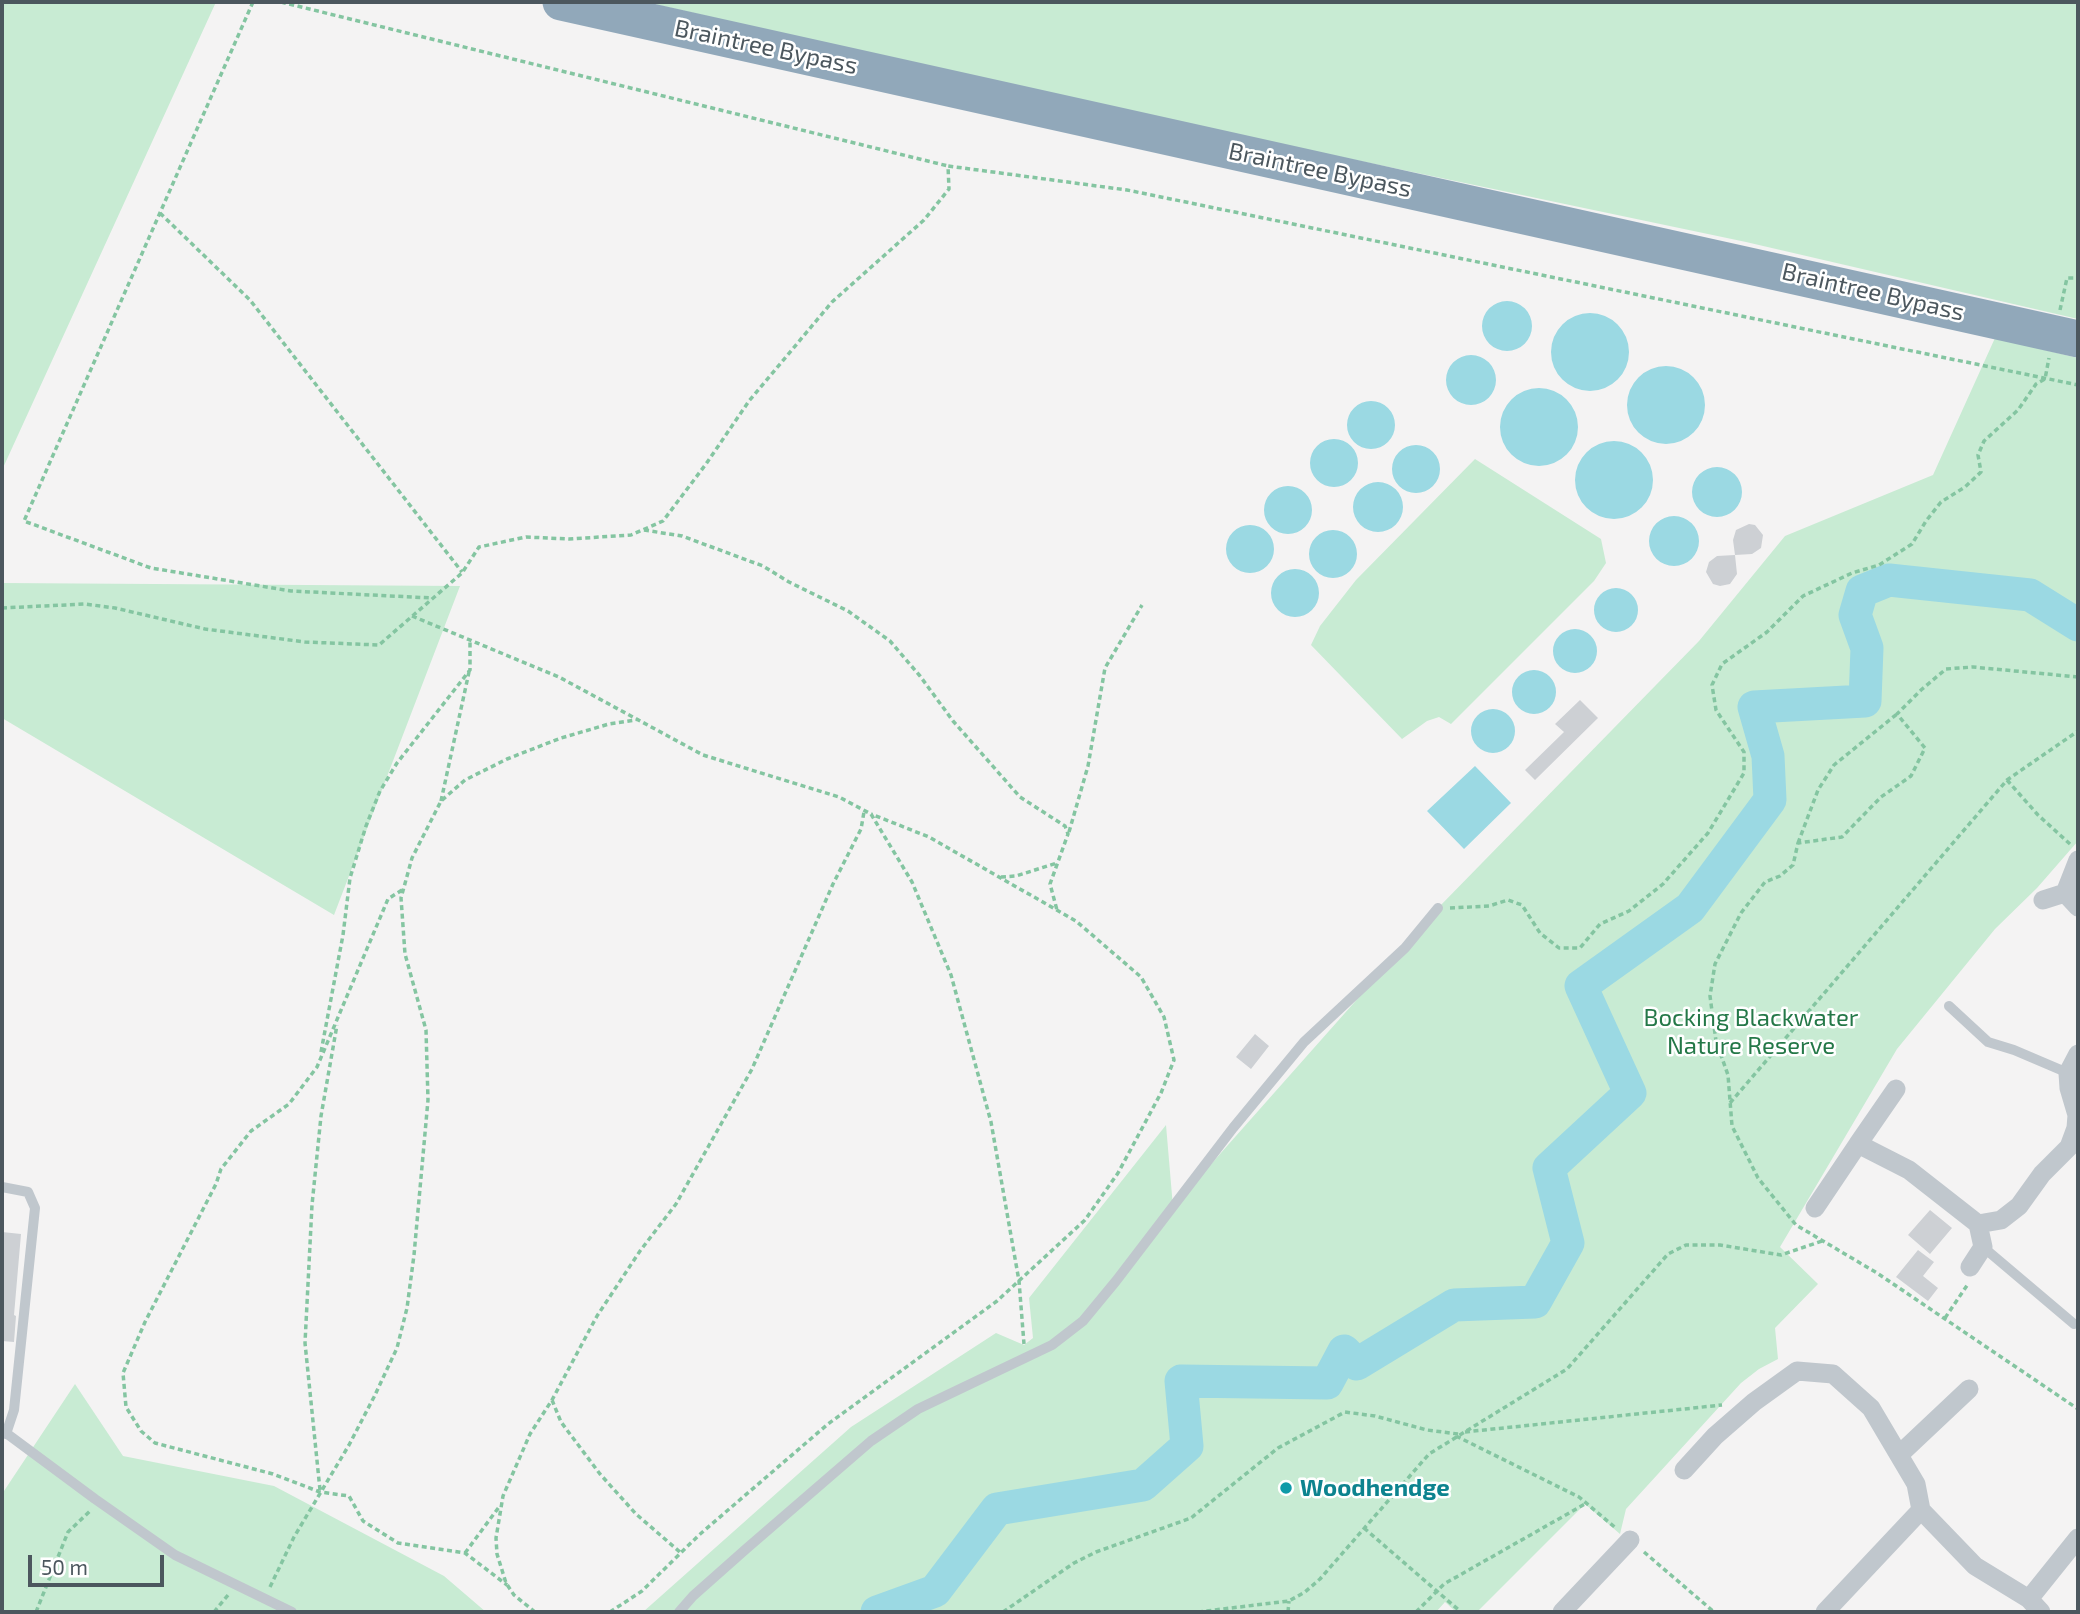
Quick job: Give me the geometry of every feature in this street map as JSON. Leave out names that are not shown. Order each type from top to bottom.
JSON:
[{"type":"highway","name":"Braintree Bypass","points":[[561,2],[2078,339]]},
{"type":"street","points":[[2043,900],[2072,900],[2075,853]]},
{"type":"street","points":[[1978,1224],[2001,1220],[2019,1206],[2042,1174],[2069,1147],[2078,1115],[2069,1088],[2068,1073],[2078,1055]]},
{"type":"street","points":[[1815,1208],[1896,1089]]},
{"type":"street","points":[[1858,1144],[1909,1170],[1978,1224],[1983,1247],[1970,1267]]},
{"type":"street","points":[[1684,1470],[1715,1436],[1754,1402],[1797,1371],[1833,1374],[1871,1408],[1916,1485],[1921,1510],[1975,1566],[2035,1606],[2078,1538]]},
{"type":"street","points":[[1900,1454],[1969,1389]]},
{"type":"street","points":[[1825,1612],[1921,1510]]},
{"type":"street","points":[[1562,1612],[1630,1540]]},
{"type":"lane","points":[[679,1612],[693,1596],[871,1441],[918,1409],[977,1382],[1024,1356],[1052,1345],[1083,1321],[1233,1128],[1304,1042],[1405,948],[1438,908]]},
{"type":"lane","points":[[1949,1006],[1989,1042],[2068,1073]]},
{"type":"lane","points":[[2,1187],[27,1192],[35,1208],[14,1410],[4,1432],[99,1503],[175,1555],[292,1612]]},
{"type":"lane","points":[[1983,1247],[2074,1324]]},
{"type":"path","points":[[253,2],[24,521],[151,568],[291,591],[433,598]]},
{"type":"path","points":[[281,2],[948,166],[1127,190],[2078,385]]},
{"type":"path","points":[[2,608],[85,604],[205,629],[344,645],[379,645],[462,573],[479,547],[526,537],[569,539],[631,535],[663,521],[749,401],[832,302],[924,220],[949,189],[948,166]]},
{"type":"path","points":[[160,213],[250,300],[462,573]]},
{"type":"path","points":[[1438,908],[1489,906],[1508,900],[1522,905],[1541,933],[1559,948],[1580,948],[1600,924],[1629,911],[1663,884],[1708,833],[1744,773],[1744,752],[1716,710],[1712,685],[1723,664],[1767,632],[1804,596],[1852,573],[1878,565],[1912,544],[1926,520],[1941,502],[1965,487],[1981,472],[1979,455],[1984,441],[2018,410],[2036,384],[2045,379]]},
{"type":"path","points":[[642,530],[682,536],[763,566],[848,611],[890,641],[953,721],[1020,797],[1053,816],[1065,826],[1068,834]]},
{"type":"path","points":[[1058,911],[1050,884],[1088,766],[1105,668],[1142,605]]},
{"type":"path","points":[[412,616],[559,677],[703,755],[839,796],[864,812],[929,837],[1058,911],[1076,922],[1141,977],[1164,1017],[1174,1060],[1161,1093],[1118,1173],[1085,1220],[997,1301],[828,1423],[642,1591],[610,1612]]},
{"type":"path","points":[[264,1598],[293,1537],[349,1445],[397,1348],[407,1307],[428,1100],[426,1030],[405,954],[401,898],[412,858],[441,801],[470,670],[470,640]]},
{"type":"path","points":[[2078,677],[1973,667],[1945,669],[1897,714],[1834,765],[1818,790],[1798,843],[1793,865],[1780,876],[1765,882],[1741,913],[1715,964],[1710,996],[1716,1041],[1728,1075],[1732,1126],[1758,1178],[1796,1225],[1877,1273],[2078,1409]]},
{"type":"path","points":[[320,1060],[351,878],[366,826],[380,791],[397,763],[470,670]]},
{"type":"path","points":[[1798,843],[1842,836],[1881,797],[1910,776],[1925,748],[1897,714]]},
{"type":"path","points":[[441,801],[465,780],[518,755],[561,738],[609,724],[638,720]]},
{"type":"path","points":[[1730,1103],[2007,780],[2078,732]]},
{"type":"path","points":[[2007,780],[2075,853]]},
{"type":"path","points":[[535,1612],[514,1595],[508,1585],[497,1554],[496,1538],[502,1504],[530,1434],[552,1400],[597,1315],[676,1204],[752,1069],[833,884],[861,829],[864,812]]},
{"type":"path","points":[[871,814],[912,882],[951,975],[991,1122],[1019,1281],[1024,1356]]},
{"type":"path","points":[[999,877],[1016,876],[1058,863]]},
{"type":"path","points":[[404,889],[388,899],[320,1060],[303,1088],[289,1104],[251,1131],[221,1169],[216,1184],[145,1322],[123,1373],[126,1407],[141,1431],[155,1443],[273,1474],[320,1492],[349,1496],[363,1521],[398,1543],[465,1553],[508,1585]]},
{"type":"path","points":[[320,1492],[305,1343],[318,1142],[338,1019]]},
{"type":"path","points":[[1198,1612],[1289,1601],[1305,1592],[1320,1579],[1429,1454],[1567,1369],[1668,1254],[1686,1245],[1720,1245],[1781,1255],[1822,1241]]},
{"type":"path","points":[[552,1400],[561,1422],[600,1474],[636,1514],[681,1553]]},
{"type":"path","points":[[1003,1612],[1074,1563],[1096,1552],[1192,1518],[1278,1448],[1345,1412],[1376,1416],[1427,1430],[1459,1434],[1754,1402]]},
{"type":"path","points":[[1459,1434],[1579,1497],[1714,1612]]},
{"type":"path","points":[[36,1612],[68,1532],[99,1503]]},
{"type":"path","points":[[465,1553],[502,1504]]},
{"type":"path","points":[[1416,1612],[1444,1584],[1585,1504]]},
{"type":"path","points":[[1364,1528],[1461,1612]]},
{"type":"path","points":[[214,1612],[236,1584]]},
{"type":"path","points":[[1288,1612],[1289,1601]]},
{"type":"green space","points":[[2,2],[216,2],[2,470]]},
{"type":"green space","points":[[645,2],[2078,2],[2078,319],[1746,242],[1117,110]]},
{"type":"green space","name":"Bocking Blackwater Nature Reserve","points":[[1995,338],[2078,358],[2078,841],[2037,888],[1995,929],[1897,1049],[1780,1247],[1818,1284],[1775,1328],[1778,1359],[1741,1383],[1626,1509],[1620,1534],[1585,1504],[1477,1612],[1456,1612],[1445,1602],[1436,1612],[643,1612],[851,1427],[996,1333],[1024,1345],[1033,1338],[1029,1298],[1166,1125],[1173,1207],[1438,908],[1699,641],[1785,536],[1933,475]]},
{"type":"green space","points":[[1475,459],[1601,539],[1606,563],[1594,581],[1451,724],[1439,717],[1427,721],[1402,739],[1311,645],[1320,626],[1356,580]]},
{"type":"green space","points":[[2,583],[460,586],[334,915],[2,718]]},
{"type":"green space","points":[[75,1384],[123,1456],[274,1486],[444,1576],[486,1612],[2,1612],[2,1494]]},
{"type":"water","points":[[1507,301],[1524,309],[1532,326],[1524,343],[1507,351],[1490,343],[1482,326],[1490,309]]},
{"type":"water","points":[[1582,313],[1598,313],[1612,319],[1623,330],[1629,344],[1629,360],[1623,374],[1612,385],[1598,391],[1582,391],[1568,385],[1557,374],[1551,360],[1551,344],[1557,330],[1568,319]]},
{"type":"water","points":[[1471,355],[1488,363],[1496,380],[1488,397],[1471,405],[1454,397],[1446,380],[1454,363]]},
{"type":"water","points":[[1658,366],[1674,366],[1688,372],[1699,383],[1705,397],[1705,413],[1699,427],[1688,438],[1674,444],[1658,444],[1644,438],[1633,427],[1627,413],[1627,397],[1633,383],[1644,372]]},
{"type":"water","points":[[1531,388],[1547,388],[1561,394],[1572,405],[1578,419],[1578,435],[1572,449],[1561,460],[1547,466],[1531,466],[1517,460],[1506,449],[1500,435],[1500,419],[1506,405],[1517,394]]},
{"type":"water","points":[[1371,401],[1380,402],[1388,408],[1394,416],[1394,434],[1388,442],[1380,448],[1371,449],[1362,448],[1354,442],[1348,434],[1347,425],[1348,416],[1354,408],[1362,402]]},
{"type":"water","points":[[1334,439],[1343,440],[1351,446],[1357,454],[1357,472],[1351,480],[1343,486],[1334,487],[1325,486],[1317,480],[1311,472],[1310,463],[1311,454],[1317,446],[1325,440]]},
{"type":"water","points":[[1606,441],[1622,441],[1636,447],[1647,458],[1653,472],[1653,488],[1647,502],[1636,513],[1622,519],[1606,519],[1592,513],[1581,502],[1575,488],[1575,472],[1581,458],[1592,447]]},
{"type":"water","points":[[1416,445],[1425,446],[1433,452],[1439,460],[1439,478],[1433,486],[1425,492],[1416,493],[1407,492],[1399,486],[1393,478],[1392,469],[1393,460],[1399,452],[1407,446]]},
{"type":"water","points":[[1717,467],[1734,475],[1742,492],[1734,509],[1717,517],[1700,509],[1692,492],[1700,475]]},
{"type":"water","points":[[1378,482],[1395,490],[1403,507],[1395,524],[1378,532],[1361,524],[1353,507],[1361,490]]},
{"type":"water","points":[[1288,486],[1297,487],[1305,493],[1311,501],[1311,519],[1305,527],[1297,533],[1288,534],[1279,533],[1271,527],[1265,519],[1264,510],[1265,501],[1271,493],[1279,487]]},
{"type":"water","points":[[1674,516],[1691,524],[1699,541],[1691,558],[1674,566],[1657,558],[1649,541],[1657,524]]},
{"type":"water","points":[[1250,525],[1259,526],[1267,532],[1273,540],[1273,558],[1267,566],[1259,572],[1250,573],[1241,572],[1233,566],[1227,558],[1226,549],[1227,540],[1233,532],[1241,526]]},
{"type":"water","points":[[1333,530],[1342,531],[1350,537],[1356,545],[1356,563],[1350,571],[1342,577],[1333,578],[1324,577],[1316,571],[1310,563],[1309,554],[1310,545],[1316,537],[1324,531]]},
{"type":"water","points":[[1295,569],[1304,570],[1312,576],[1318,584],[1318,602],[1312,610],[1304,616],[1295,617],[1286,616],[1278,610],[1272,602],[1271,593],[1272,584],[1278,576],[1286,570]]},
{"type":"water","points":[[1616,588],[1625,589],[1632,594],[1637,601],[1637,619],[1632,626],[1625,631],[1616,632],[1607,631],[1600,626],[1595,619],[1594,610],[1595,601],[1600,594],[1607,589]]},
{"type":"water","points":[[1575,629],[1584,630],[1591,635],[1596,642],[1596,660],[1591,667],[1584,672],[1575,673],[1566,672],[1559,667],[1554,660],[1553,651],[1554,642],[1559,635],[1566,630]]},
{"type":"water","points":[[1534,670],[1543,671],[1550,676],[1555,683],[1555,701],[1550,708],[1543,713],[1534,714],[1525,713],[1518,708],[1513,701],[1512,692],[1513,683],[1518,676],[1525,671]]},
{"type":"water","points":[[1493,709],[1502,710],[1509,715],[1514,722],[1514,740],[1509,747],[1502,752],[1493,753],[1484,752],[1477,747],[1472,740],[1471,731],[1472,722],[1477,715],[1484,710]]},
{"type":"water","points":[[1475,766],[1511,803],[1464,849],[1427,811]]},
{"type":"building","points":[[1749,524],[1755,525],[1763,535],[1761,548],[1752,554],[1735,555],[1733,540],[1736,530]]},
{"type":"building","points":[[1735,555],[1737,574],[1730,584],[1713,584],[1706,572],[1709,562],[1717,556]]},
{"type":"building","points":[[1580,700],[1598,718],[1535,780],[1525,770],[1564,732],[1555,724]]},
{"type":"building","points":[[1255,1034],[1269,1046],[1251,1069],[1236,1057]]},
{"type":"building","points":[[1930,1210],[1952,1228],[1930,1254],[1908,1235]]},
{"type":"building","points":[[2,1232],[21,1234],[14,1342],[2,1341]]},
{"type":"building","points":[[1918,1250],[1934,1262],[1923,1276],[1938,1288],[1928,1301],[1896,1277]]},
{"type":"waterway","points":[[877,1612],[935,1591],[997,1509],[1143,1485],[1187,1446],[1181,1381],[1327,1383],[1344,1351],[1357,1364],[1454,1305],[1535,1302],[1568,1243],[1549,1168],[1630,1093],[1581,986],[1690,908],[1770,800],[1768,756],[1754,707],[1865,701],[1867,648],[1855,615],[1862,591],[1889,580],[2030,595],[2078,625]]},
{"type":"place","name":"Woodhendge","points":[[1286,1488]]}]
